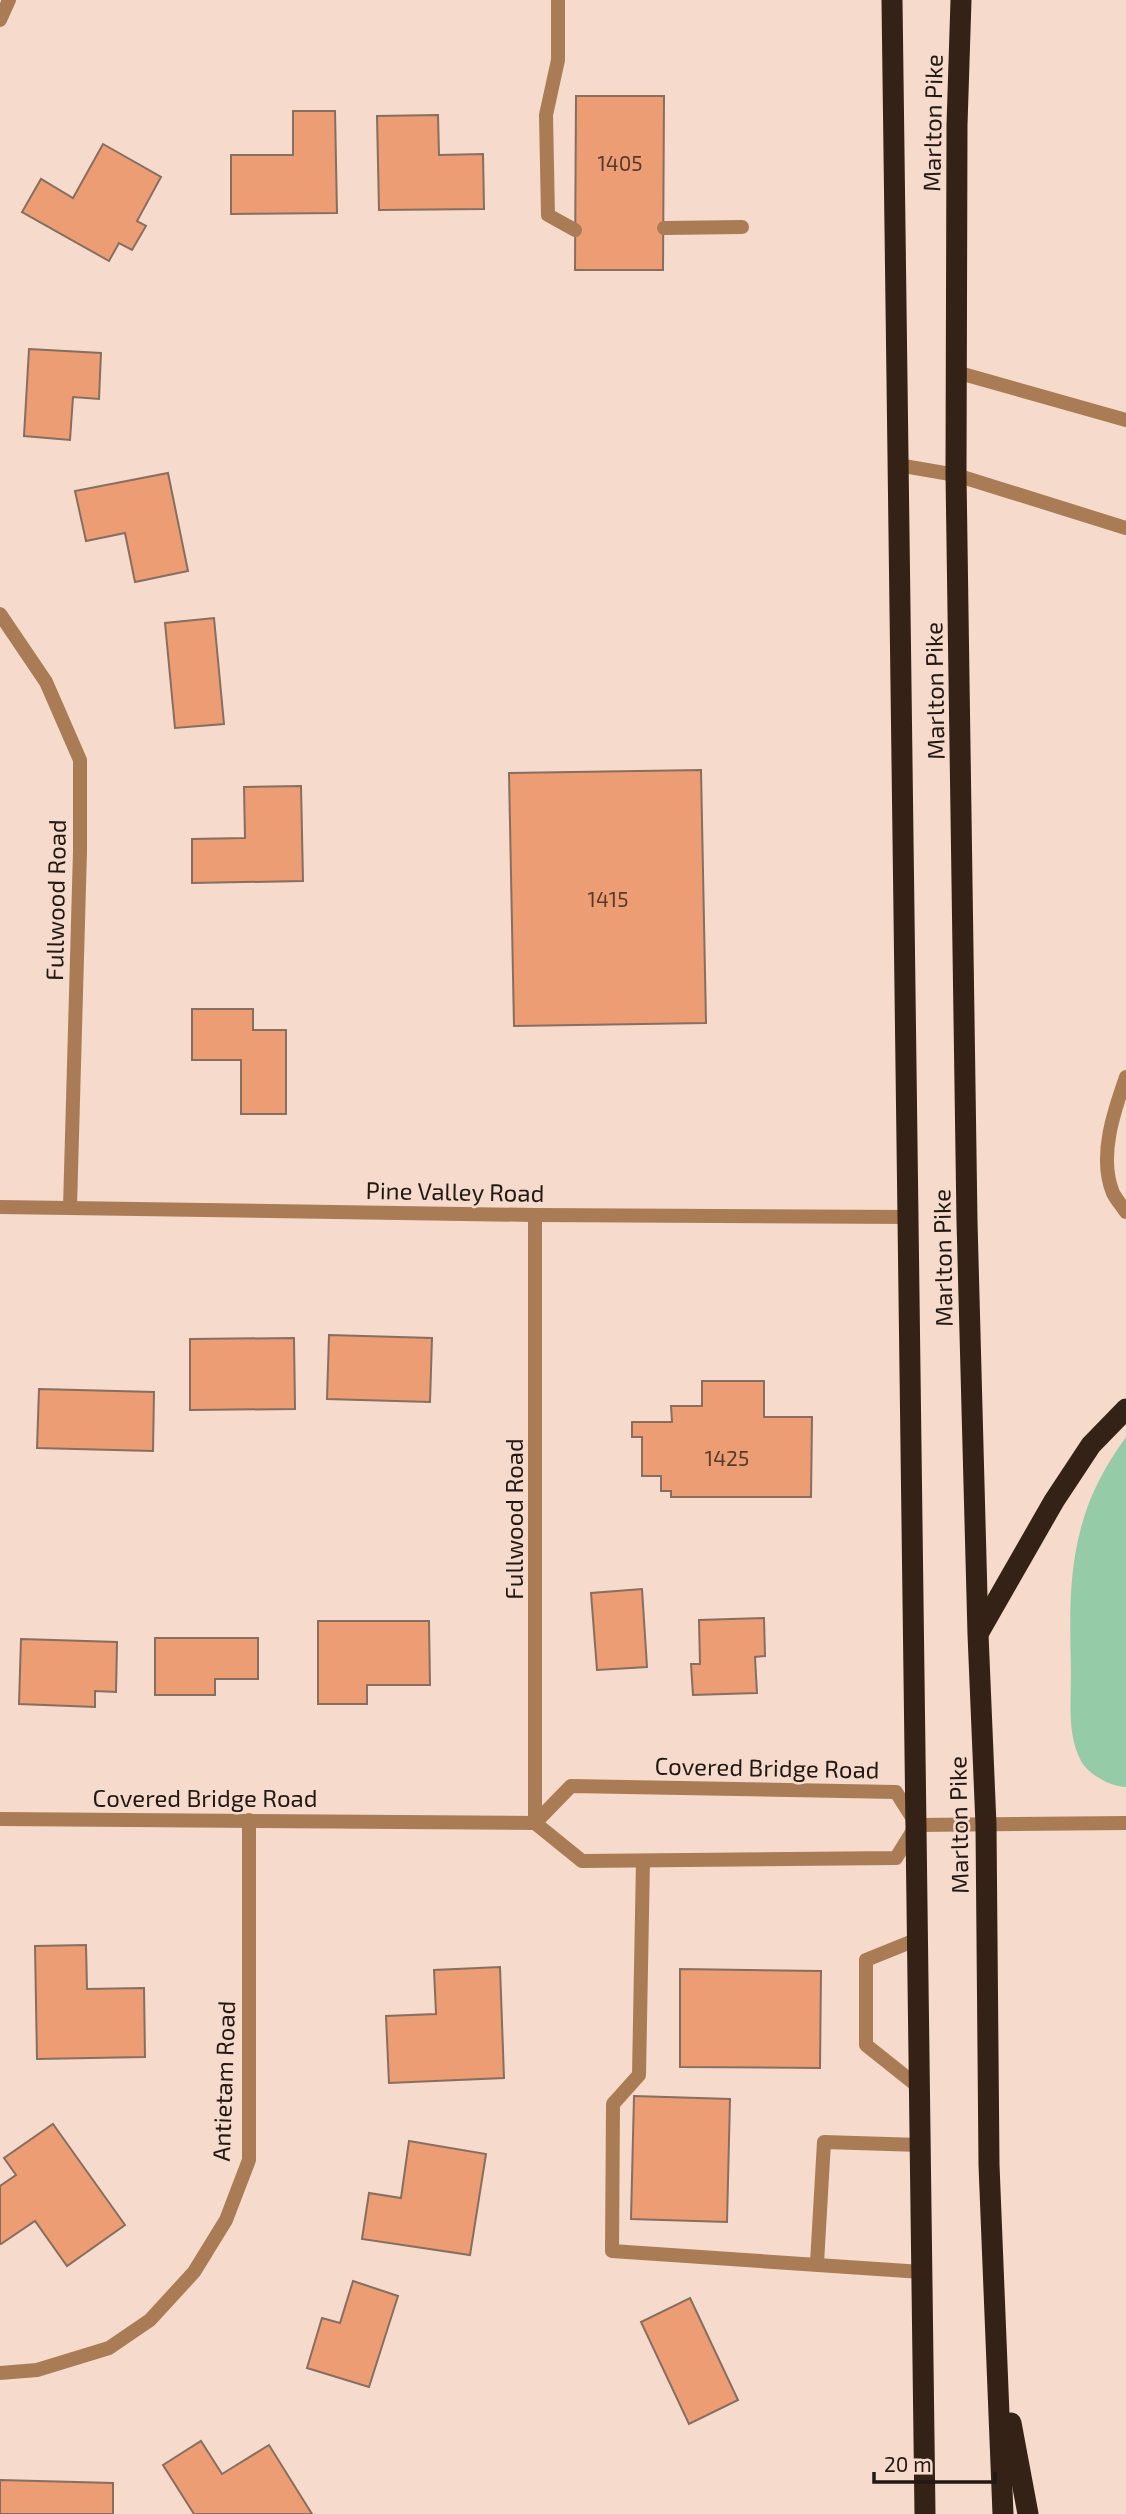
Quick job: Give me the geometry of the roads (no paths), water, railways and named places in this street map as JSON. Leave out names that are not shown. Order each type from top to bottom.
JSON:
[{"type":"highway","name":"Marlton Pike","points":[[892,0],[925,2514]]},
{"type":"highway","name":"Marlton Pike","points":[[961,0],[957,125],[956,475],[967,1221],[986,1825],[989,2165],[1003,2514]]},
{"type":"highway","points":[[978,1634],[1054,1501],[1091,1445],[1126,1409]]},
{"type":"highway","points":[[998,2358],[1028,2514]]},
{"type":"street","points":[[0,20],[9,0]]},
{"type":"street","points":[[558,0],[558,60],[546,115],[548,215],[575,230]]},
{"type":"street","points":[[664,228],[742,227]]},
{"type":"street","points":[[956,372],[1126,420]]},
{"type":"street","points":[[898,465],[956,475],[1126,528]]},
{"type":"street","name":"Fullwood Road","points":[[0,614],[46,682],[80,760],[70,1208]]},
{"type":"street","points":[[1126,1077],[1115,1109],[1107,1159],[1113,1193],[1126,1212]]},
{"type":"street","name":"Pine Valley Road","points":[[0,1207],[535,1215],[909,1217]]},
{"type":"street","name":"Fullwood Road","points":[[535,1215],[535,1823]]},
{"type":"street","name":"Covered Bridge Road","points":[[0,1819],[535,1823],[571,1786],[896,1792],[916,1825]]},
{"type":"street","name":"Antietam Road","points":[[0,2373],[37,2370],[109,2348],[120,2341],[150,2320],[194,2272],[226,2220],[249,2160],[249,1820]]},
{"type":"street","points":[[535,1823],[582,1861],[897,1858],[916,1825],[1126,1823]]},
{"type":"street","points":[[643,1861],[639,2075],[613,2104],[612,2251],[922,2272]]},
{"type":"street","points":[[918,1939],[866,1959],[866,2045],[920,2088]]},
{"type":"street","points":[[817,2263],[824,2142],[920,2145]]}]
